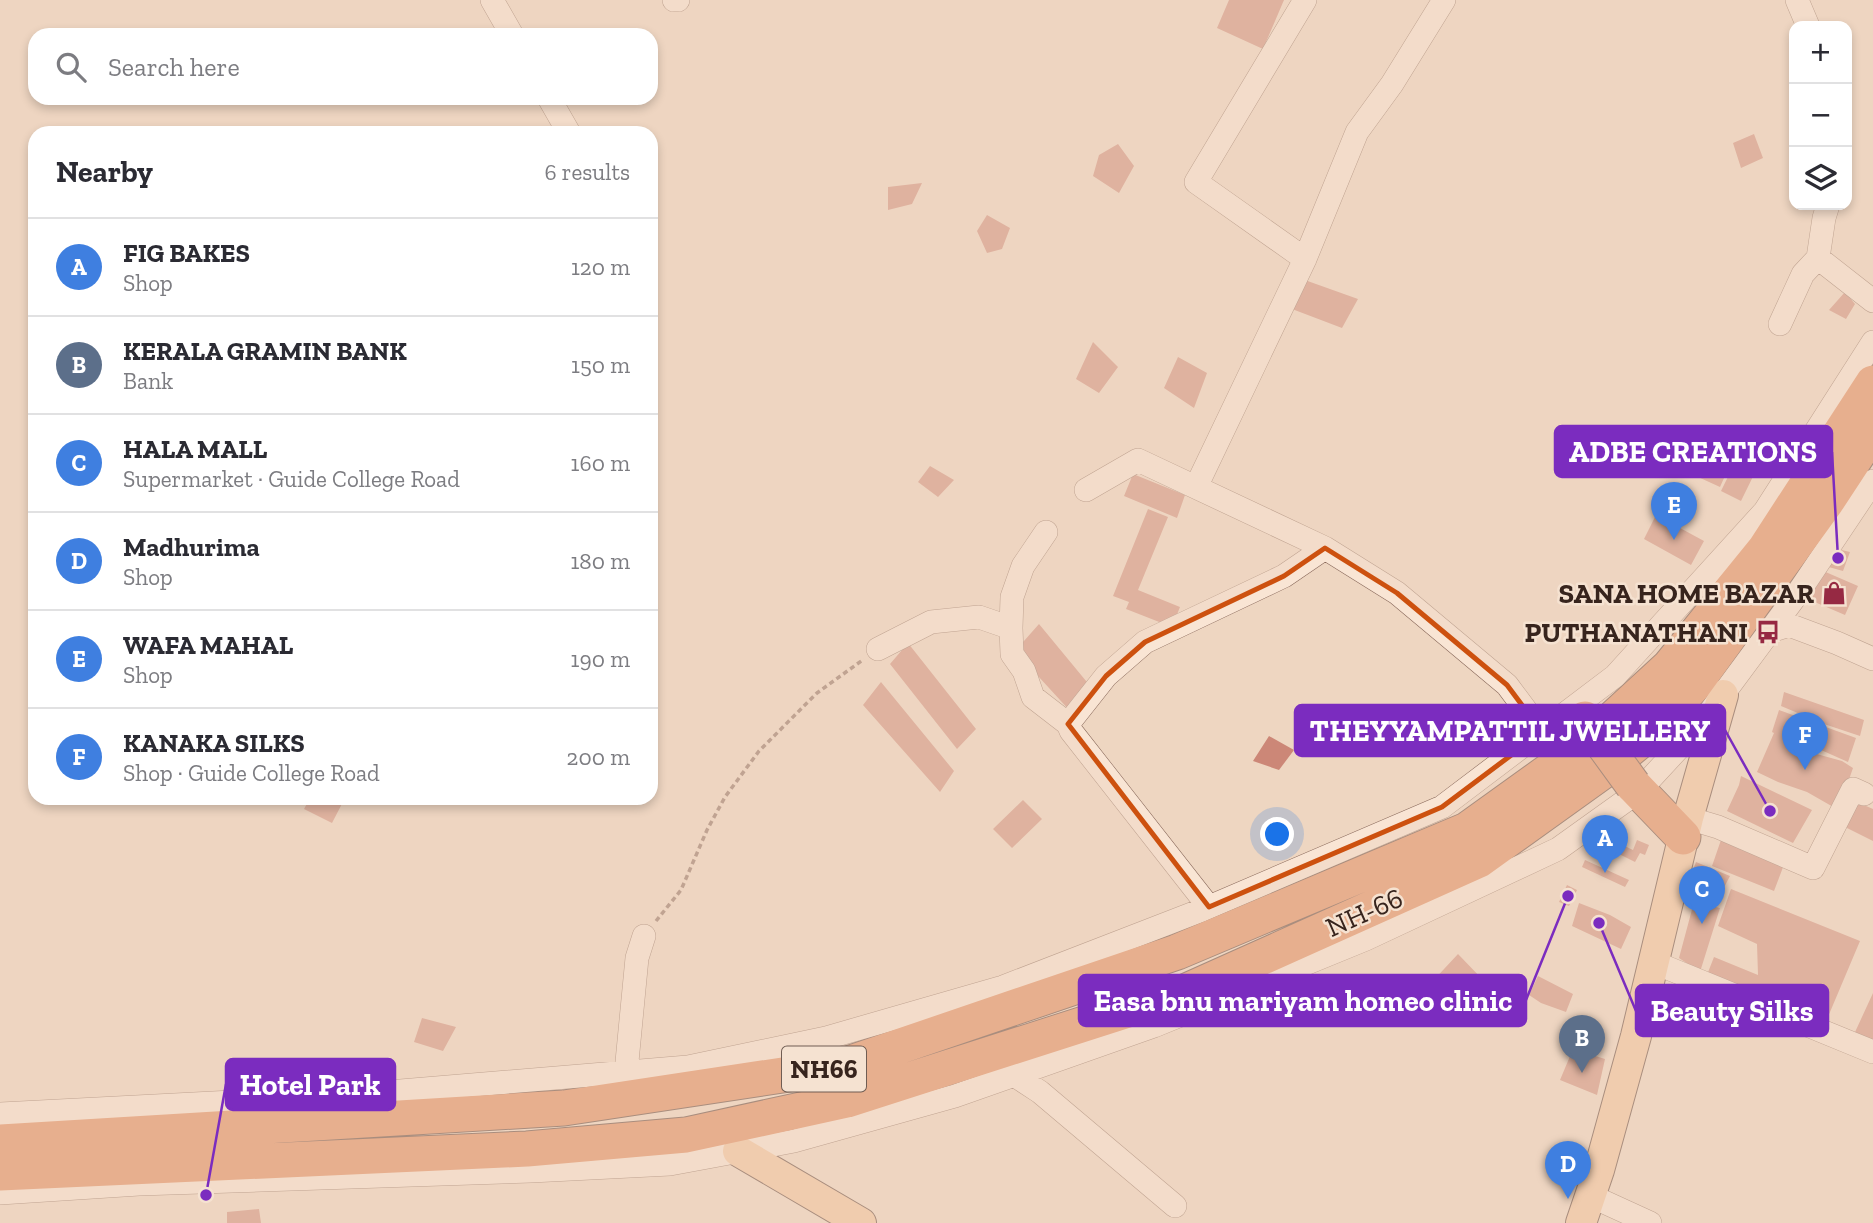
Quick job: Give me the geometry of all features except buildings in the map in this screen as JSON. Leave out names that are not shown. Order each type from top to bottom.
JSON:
[{"type":"highway","name":"NH66","points":[[0,1142],[564,1108],[842,1066],[1177,952],[1467,830],[1580,725],[1670,666],[1765,549],[1873,383]]},
{"type":"highway","name":"NH-66","points":[[0,1174],[527,1149],[687,1135],[847,1100],[1187,991],[1479,860],[1613,763],[1642,739],[1693,686],[1873,431]]},
{"type":"highway","points":[[1580,725],[1636,788],[1685,828]]},
{"type":"main road","points":[[1585,1216],[1636,1036],[1685,828],[1723,695]]},
{"type":"main road","points":[[738,1151],[861,1223]]},
{"type":"street","points":[[492,0],[508,28]]},
{"type":"street","points":[[1305,0],[1196,183],[1305,259]]},
{"type":"street","points":[[1196,487],[1305,259],[1357,132],[1392,84],[1444,0]]},
{"type":"street","points":[[1797,0],[1806,21]]},
{"type":"street","points":[[553,105],[565,126]]},
{"type":"street","points":[[1780,324],[1803,274],[1818,258],[1827,210]]},
{"type":"street","points":[[1818,258],[1873,301]]},
{"type":"street","name":"NH66","points":[[0,1114],[329,1097],[688,1067],[826,1038],[1003,986],[1209,907],[1442,807],[1542,732],[1580,725],[1615,676],[1765,511],[1873,342]]},
{"type":"street","points":[[1086,490],[1138,460],[1325,548],[1397,593],[1507,685],[1542,732]]},
{"type":"street","name":"NH66","points":[[0,1193],[139,1184],[670,1164],[794,1141],[955,1096],[1154,1026],[1366,939],[1558,849],[1636,788],[1701,724],[1798,593],[1873,481]]},
{"type":"street","points":[[1046,532],[1023,566],[1012,597],[1012,654],[1024,671],[1033,697],[1068,724],[1071,732],[1209,907]]},
{"type":"street","points":[[1068,724],[1106,676],[1144,642],[1284,576],[1325,548]]},
{"type":"street","points":[[877,649],[931,622],[979,617],[1011,628]]},
{"type":"street","points":[[1769,632],[1789,625],[1873,659]]},
{"type":"street","points":[[1685,828],[1718,827],[1813,868],[1853,789],[1864,794]]},
{"type":"street","points":[[626,1072],[637,958],[644,936]]},
{"type":"street","points":[[1653,962],[1873,1052]]},
{"type":"street","points":[[1014,1075],[1041,1092],[1175,1206]]},
{"type":"street","points":[[1585,1216],[1650,1223]]},
{"type":"path","points":[[644,936],[681,890],[707,830],[725,797],[760,751],[817,693],[877,649]]},
{"type":"highlighted area","points":[[1325,548],[1397,593],[1507,685],[1542,732],[1442,807],[1209,907],[1068,724],[1106,676],[1145,642],[1284,576]]},
{"type":"place","name":"WAFA MAHAL","points":[[1674,540]]},
{"type":"place","name":"ADBE CREATIONS","points":[[1838,558]]},
{"type":"place","name":"SANA HOME BAZAR","points":[[1834,593]]},
{"type":"place","name":"PUTHANATHANI","points":[[1768,632]]},
{"type":"place","name":"KANAKA SILKS","points":[[1805,770]]},
{"type":"place","name":"THEYYAMPATTIL JWELLERY","points":[[1770,811]]},
{"type":"place","name":"FIG BAKES","points":[[1605,873]]},
{"type":"place","name":"Easa bnu mariyam homeo clinic","points":[[1568,896]]},
{"type":"place","name":"Beauty Silks","points":[[1599,923]]},
{"type":"place","name":"HALA MALL","points":[[1702,924]]},
{"type":"place","name":"KERALA GRAMIN BANK","points":[[1582,1073]]},
{"type":"place","name":"Hotel Park","points":[[206,1195]]},
{"type":"place","name":"Madhurima","points":[[1568,1199]]}]
